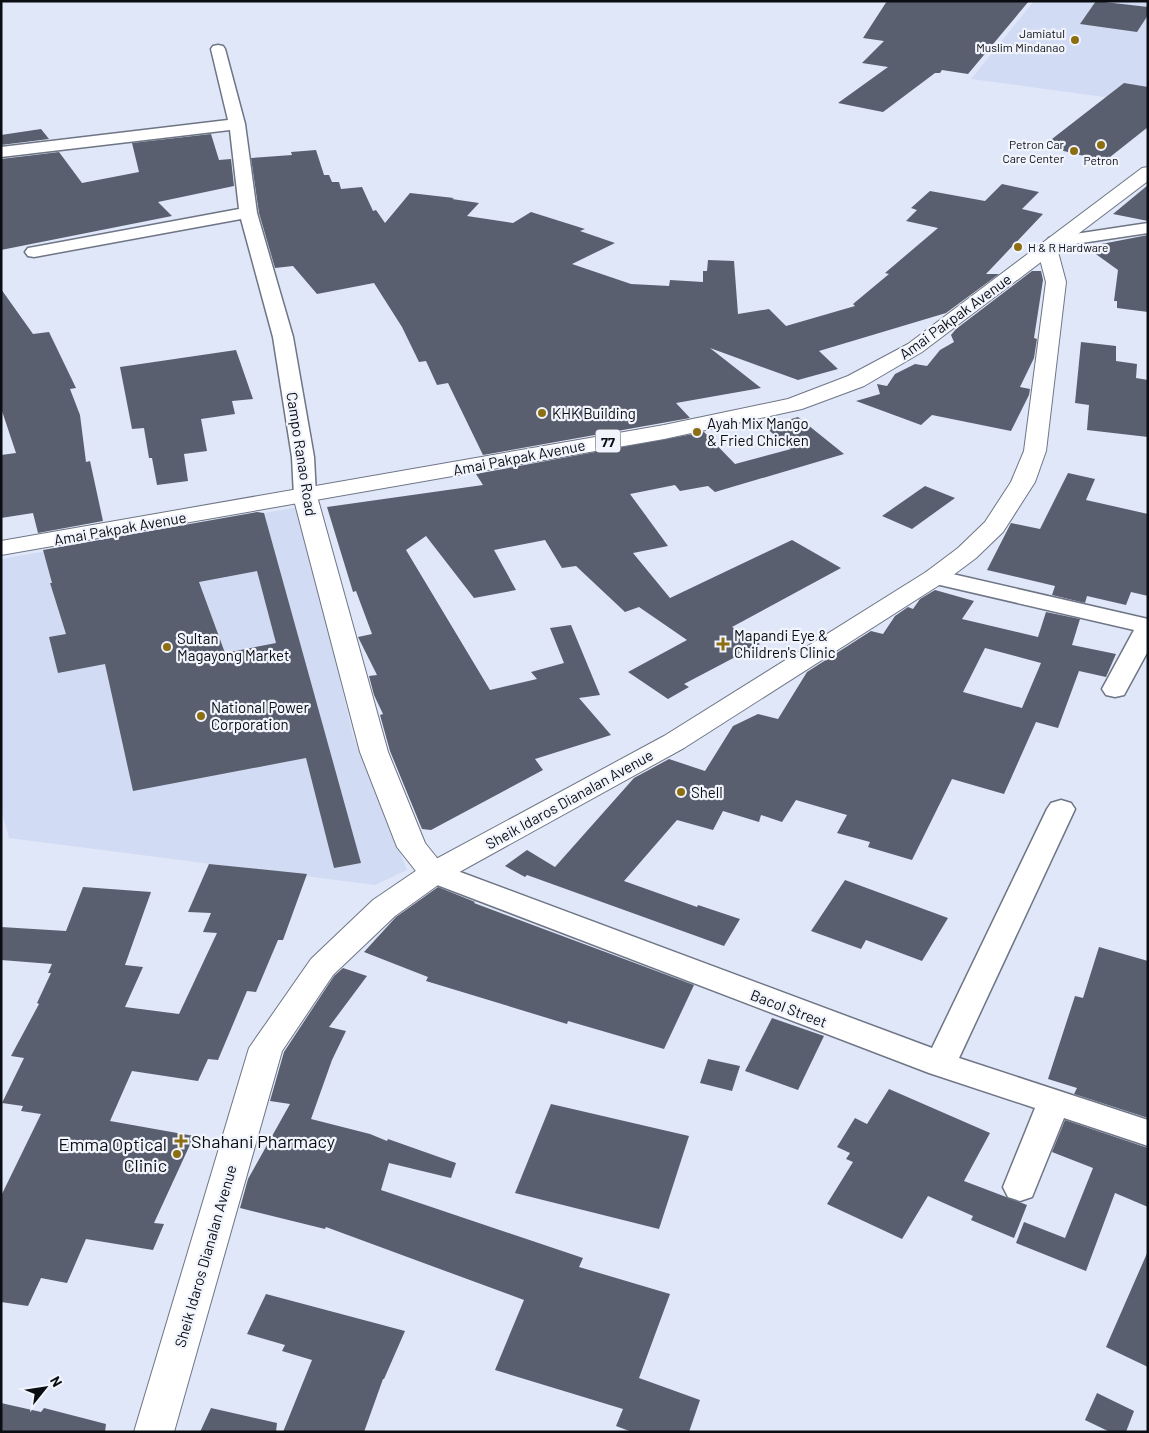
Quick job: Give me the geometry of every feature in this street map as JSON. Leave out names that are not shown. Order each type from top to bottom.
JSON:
[{"type":"main road","name":"Amai Pakpak Avenue","points":[[1,548],[664,432],[794,404],[828,393],[856,381],[915,348],[1148,172]]},
{"type":"main road","name":"Sheik Idaros Dianalan Avenue","points":[[154,1432],[266,1048],[322,967],[384,908],[434,873],[674,742],[935,576],[967,553],[994,527],[1023,482],[1035,451],[1056,282],[1051,245]]},
{"type":"main road","name":"Campo Ranao Road","points":[[305,496],[374,752],[412,847],[434,873]]},
{"type":"street","name":"Campo Ranao Road","points":[[218,49],[237,124],[248,213],[283,337],[303,457],[305,496]]},
{"type":"street","points":[[1,152],[237,124]]},
{"type":"street","points":[[34,252],[190,222],[248,213]]},
{"type":"street","points":[[1051,245],[1148,228]]},
{"type":"street","points":[[935,576],[1148,626],[1116,689]]},
{"type":"street","points":[[940,1064],[1061,809]]},
{"type":"street","name":"Bacol Street","points":[[434,873],[940,1064],[1148,1133]]},
{"type":"street","points":[[1020,1187],[1054,1102]]},
{"type":"shaded area","name":"Jamiatul Muslim Mindanao","points":[[1034,1],[1148,1],[1148,103],[971,79]]},
{"type":"shaded area","name":"Sultan Magayong Market","points":[[299,507],[353,736],[407,870],[375,885],[9,838],[1,808],[1,559]]},
{"type":"building","points":[[887,1],[1029,1],[968,74],[942,70],[940,73],[935,73],[883,112],[838,103],[888,67],[862,63],[884,41],[863,38]]},
{"type":"building","points":[[1096,1],[1148,7],[1148,15],[1137,32],[1080,24]]},
{"type":"building","points":[[1124,83],[1148,87],[1148,127],[1105,161],[1043,146]]},
{"type":"building","points":[[41,129],[49,139],[1,145],[1,135]]},
{"type":"building","points":[[211,134],[219,160],[231,159],[234,186],[158,202],[172,216],[1,250],[1,159],[59,152],[82,183],[139,172],[132,143]]},
{"type":"building","points":[[316,150],[324,175],[329,175],[332,182],[339,182],[341,189],[362,187],[373,211],[376,210],[385,223],[410,193],[479,203],[467,216],[513,223],[531,212],[585,229],[580,231],[615,243],[572,264],[631,284],[669,286],[670,280],[703,282],[703,271],[707,271],[708,260],[734,261],[738,314],[769,309],[786,326],[855,306],[853,304],[889,274],[885,273],[938,228],[906,221],[917,210],[911,208],[930,191],[985,201],[1002,184],[1039,192],[1022,209],[1043,214],[986,274],[999,274],[946,313],[819,351],[838,369],[798,380],[710,348],[761,388],[676,403],[690,418],[483,455],[448,383],[437,385],[426,361],[419,362],[402,327],[374,283],[317,294],[293,266],[275,268],[259,213],[251,158],[292,155],[291,152]]},
{"type":"building","points":[[1148,185],[1148,221],[1113,214]]},
{"type":"building","points":[[1148,235],[1148,312],[1117,308],[1117,301],[1114,301],[1118,270],[1086,247]]},
{"type":"building","points":[[1032,271],[1041,271],[1043,280],[1034,338],[1037,339],[1034,358],[1020,387],[1030,389],[1029,395],[1011,431],[932,415],[921,425],[856,401],[880,394],[877,384],[887,386],[895,374],[915,364],[927,366],[940,350],[954,342],[951,335],[956,329]]},
{"type":"building","points":[[1,289],[33,334],[49,332],[76,388],[70,389],[80,415],[86,462],[90,461],[103,521],[38,533],[33,513],[1,518],[1,455],[16,453],[1,408]]},
{"type":"building","points":[[1081,342],[1116,346],[1116,361],[1137,364],[1136,378],[1148,380],[1148,437],[1087,430],[1089,405],[1075,403]]},
{"type":"building","points":[[236,350],[253,399],[232,401],[235,414],[201,419],[207,451],[184,454],[188,481],[157,485],[152,458],[149,458],[144,428],[132,429],[120,367]]},
{"type":"building","points":[[798,417],[844,454],[715,492],[708,486],[680,491],[675,485],[630,494],[668,546],[633,553],[670,598],[792,540],[841,568],[732,627],[760,644],[684,684],[689,687],[668,699],[628,672],[687,640],[639,607],[625,612],[576,566],[562,568],[545,540],[494,550],[516,590],[474,598],[426,536],[406,550],[490,690],[537,679],[531,672],[564,663],[550,628],[571,625],[600,695],[579,698],[611,735],[535,759],[543,770],[431,830],[422,829],[390,751],[380,715],[383,714],[374,695],[369,676],[377,675],[358,637],[372,634],[356,591],[353,592],[327,507],[483,485],[476,474],[704,432],[735,464],[791,449],[765,427]]},
{"type":"building","points":[[1068,473],[1095,479],[1086,500],[1148,514],[1148,596],[1131,592],[1126,605],[1087,596],[1085,603],[1052,595],[1055,586],[987,570],[1011,523],[1040,529]]},
{"type":"building","points":[[925,486],[955,498],[912,529],[882,516]]},
{"type":"building","points":[[257,512],[264,513],[361,863],[334,868],[306,758],[133,791],[105,664],[58,673],[49,637],[66,634],[50,583],[52,583],[43,550]],"holes":[[[257,571],[276,643],[225,653],[199,582]]]},
{"type":"building","points":[[935,590],[974,601],[962,619],[1038,637],[1046,612],[1080,619],[1072,645],[1116,654],[1106,677],[1079,671],[1058,728],[1036,722],[1004,794],[952,779],[912,860],[868,847],[870,842],[837,833],[847,815],[796,800],[782,822],[761,815],[759,822],[723,811],[713,830],[677,820],[624,881],[697,907],[698,905],[740,919],[724,946],[527,875],[525,877],[505,866],[527,850],[555,867],[634,778],[669,759],[705,771],[733,726],[758,714],[778,719],[807,672],[871,631],[883,634],[895,616],[908,607],[913,609],[920,599]],"holes":[[[985,648],[1041,663],[1022,708],[963,692]]]},
{"type":"building","points":[[209,864],[307,874],[283,940],[278,940],[256,992],[247,991],[218,1060],[208,1059],[198,1081],[132,1071],[110,1121],[194,1136],[154,1223],[164,1224],[153,1250],[86,1239],[67,1283],[41,1278],[28,1306],[1,1302],[1,1196],[41,1114],[21,1111],[23,1106],[2,1103],[24,1058],[11,1056],[39,1004],[37,1003],[51,973],[48,973],[52,964],[1,960],[1,927],[66,931],[83,887],[151,892],[125,965],[143,967],[125,1007],[179,1014],[217,933],[203,932],[211,913],[188,912]]},
{"type":"building","points":[[845,880],[948,918],[922,961],[866,940],[861,949],[811,931]]},
{"type":"building","points":[[438,887],[474,903],[694,985],[664,1049],[568,1021],[567,1024],[426,981],[428,977],[364,952],[396,917]]},
{"type":"building","points":[[1099,947],[1148,961],[1148,1118],[1074,1094],[1077,1088],[1048,1079],[1075,996],[1083,998]]},
{"type":"building","points":[[343,968],[367,976],[329,1027],[346,1031],[332,1060],[311,1119],[370,1134],[387,1141],[388,1139],[456,1163],[451,1178],[389,1163],[381,1190],[583,1258],[579,1267],[670,1294],[639,1378],[700,1400],[689,1432],[632,1432],[616,1426],[623,1409],[495,1370],[524,1300],[326,1227],[325,1229],[240,1208],[248,1179],[290,1104],[270,1101],[284,1052],[334,976]]},
{"type":"building","points":[[772,1018],[824,1036],[798,1090],[745,1071]]},
{"type":"building","points":[[708,1059],[740,1066],[732,1091],[700,1083]]},
{"type":"building","points":[[889,1089],[990,1133],[964,1181],[1027,1205],[1014,1238],[971,1220],[973,1216],[928,1196],[902,1239],[827,1204],[853,1162],[846,1159],[850,1153],[837,1147],[855,1118],[867,1124]]},
{"type":"building","points":[[551,1104],[689,1136],[659,1229],[515,1193]]},
{"type":"building","points":[[1065,1120],[1148,1148],[1148,1207],[1115,1193],[1086,1271],[1016,1243],[1024,1222],[1065,1238],[1093,1168],[1052,1152]]},
{"type":"building","points":[[1148,1251],[1148,1367],[1106,1347]]},
{"type":"building","points":[[266,1294],[405,1331],[383,1379],[364,1432],[283,1432],[312,1360],[282,1351],[285,1345],[247,1334]]},
{"type":"building","points":[[1097,1393],[1134,1411],[1126,1432],[1110,1432],[1085,1420]]},
{"type":"building","points":[[1,1403],[41,1412],[44,1408],[106,1424],[105,1432],[1,1432]]},
{"type":"building","points":[[211,1408],[277,1423],[276,1432],[200,1432]]},
{"type":"place","name":"Jamiatul Muslim Mindanao","points":[[1075,40]]},
{"type":"place","name":"Petron","points":[[1101,145]]},
{"type":"place","name":"Petron Car Care Center","points":[[1074,151]]},
{"type":"place","name":"H & R Hardware","points":[[1018,247]]},
{"type":"place","name":"KHK Building","points":[[542,413]]},
{"type":"place","name":"Ayah Mix Mango & Fried Chicken","points":[[697,432]]},
{"type":"place","name":"Mapandi Eye & Children's Clinic","points":[[723,644]]},
{"type":"place","name":"Sultan Magayong Market","points":[[167,647]]},
{"type":"place","name":"National Power Corporation","points":[[201,716]]},
{"type":"place","name":"Shell","points":[[681,792]]},
{"type":"place","name":"Shahani Pharmacy","points":[[181,1141]]},
{"type":"place","name":"Emma Optical Clinic","points":[[177,1154]]}]
